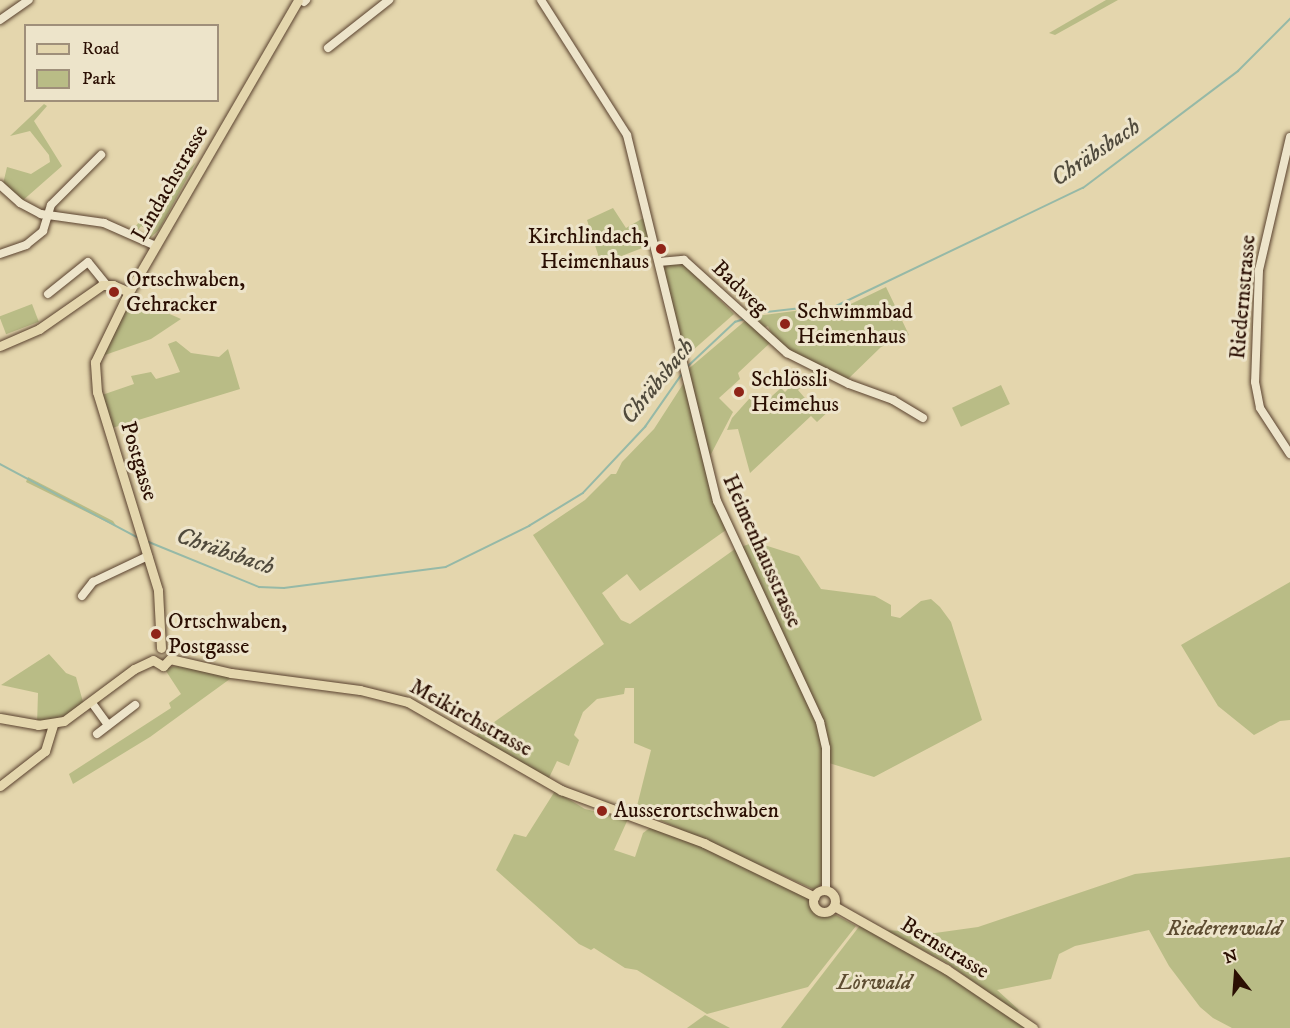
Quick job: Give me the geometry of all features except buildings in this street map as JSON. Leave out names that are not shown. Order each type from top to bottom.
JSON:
[{"type":"main road","name":"Lindachstrasse","points":[[129,292],[303,1]]},
{"type":"main road","points":[[0,346],[39,329],[106,284],[129,292]]},
{"type":"main road","name":"Postgasse","points":[[129,292],[98,352],[95,377],[148,556],[160,606],[161,648]]},
{"type":"main road","points":[[161,648],[168,651],[170,659],[163,666],[153,660],[154,652],[161,648]]},
{"type":"main road","name":"Meikirchstrasse","points":[[170,659],[231,673],[360,690],[402,700],[579,798],[704,843],[815,897]]},
{"type":"main road","points":[[0,718],[52,724],[92,703],[134,669],[153,660]]},
{"type":"main road","points":[[0,786],[45,751],[52,724]]},
{"type":"main road","points":[[815,897],[826,891],[834,897],[834,906]]},
{"type":"main road","name":"Bernstrasse","points":[[815,897],[820,911],[834,906],[946,969],[1032,1028]]},
{"type":"street","points":[[0,20],[29,0]]},
{"type":"street","points":[[328,48],[389,0]]},
{"type":"street","name":"Heimenhausstrasse","points":[[541,0],[627,135],[684,371],[722,515],[823,732],[826,891]]},
{"type":"street","name":"Riedernstrasse","points":[[1290,137],[1259,270],[1255,382],[1260,408],[1290,454]]},
{"type":"street","points":[[0,254],[32,242],[47,227],[51,205],[101,154]]},
{"type":"street","points":[[0,185],[20,203],[50,217],[104,223],[156,246]]},
{"type":"street","name":"Badweg","points":[[659,262],[686,261],[744,318],[794,358],[893,400],[923,418]]},
{"type":"street","points":[[48,294],[88,262],[106,284]]},
{"type":"street","points":[[82,596],[93,582],[148,556]]},
{"type":"street","points":[[92,703],[108,725]]},
{"type":"street","points":[[97,734],[135,705]]},
{"type":"green space","points":[[1106,0],[1118,0],[1055,35],[1049,33]]},
{"type":"green space","points":[[44,104],[47,106],[34,121],[62,166],[21,202],[3,184],[7,167],[31,174],[50,162],[49,155],[30,131],[10,136]]},
{"type":"green space","points":[[196,162],[159,230],[149,239],[151,231],[145,232],[146,229],[141,226],[138,230],[145,236],[131,231]]},
{"type":"green space","points":[[613,208],[626,228],[645,217],[650,245],[601,264],[587,220]]},
{"type":"green space","points":[[681,261],[734,314],[684,358],[664,270],[666,264]]},
{"type":"green space","points":[[886,287],[909,335],[881,347],[846,381],[795,357],[775,341],[768,326],[763,328],[756,316],[802,310],[826,310],[828,315]]},
{"type":"green space","points":[[138,300],[181,319],[151,339],[102,356],[130,303]]},
{"type":"green space","points":[[32,304],[39,322],[6,334],[0,316]]},
{"type":"green space","points":[[746,320],[771,342],[738,373],[740,379],[719,398],[733,412],[710,456],[686,371]]},
{"type":"green space","points":[[176,341],[191,353],[219,357],[228,349],[240,389],[112,428],[102,395],[134,384],[131,376],[151,372],[156,379],[180,372],[168,344]]},
{"type":"green space","points":[[795,371],[805,384],[798,390],[816,411],[827,402],[832,408],[817,422],[811,416],[750,473],[738,429],[727,430],[732,418],[749,399],[756,397],[763,404],[781,388],[785,392],[788,389],[783,382]]},
{"type":"green space","points":[[685,381],[710,486],[726,530],[640,591],[627,574],[602,593],[621,620],[630,624],[735,549],[755,542],[799,556],[821,589],[875,596],[891,605],[891,616],[900,618],[921,601],[931,599],[951,622],[982,720],[874,777],[829,763],[823,883],[815,890],[655,818],[635,814],[651,750],[634,743],[634,688],[625,688],[624,694],[597,699],[583,712],[574,735],[579,740],[569,766],[557,761],[548,780],[476,735],[604,644],[533,535],[585,500],[611,474],[616,474],[622,462],[654,429]]},
{"type":"green space","points":[[1001,385],[1010,404],[961,427],[952,408]]},
{"type":"green space","points":[[28,477],[113,521],[117,527],[26,482]]},
{"type":"green space","points":[[1290,582],[1290,720],[1280,721],[1254,735],[1218,706],[1181,645]]},
{"type":"green space","points":[[49,654],[66,673],[76,677],[85,709],[37,725],[38,693],[1,685]]},
{"type":"green space","points":[[177,666],[234,676],[150,737],[73,784],[69,774],[171,708],[169,703],[181,694],[164,668]]},
{"type":"green space","points":[[555,791],[585,809],[628,819],[614,850],[635,857],[643,833],[651,827],[702,846],[808,898],[812,910],[819,916],[836,915],[856,926],[808,987],[707,1014],[637,970],[625,968],[594,948],[591,950],[579,944],[496,870],[514,834],[526,837]]},
{"type":"green space","name":"Riederenwald","points":[[1290,857],[1290,1028],[1232,1028],[1213,1018],[1200,1007],[1169,966],[1149,930],[1075,946],[1059,954],[1051,979],[997,990],[1019,1010],[1016,1012],[947,963],[885,930],[935,933],[978,927],[1135,874]]},
{"type":"green space","name":"Lörwald","points":[[861,924],[972,989],[1027,1028],[781,1028]]},
{"type":"green space","points":[[705,1015],[730,1028],[687,1028]]},
{"type":"waterway","name":"Chräbsbach","points":[[750,314],[819,306],[832,308],[1083,188],[1238,71],[1290,19]]},
{"type":"waterway","name":"Chräbsbach","points":[[687,367],[735,322],[744,319]]},
{"type":"waterway","name":"Chräbsbach","points":[[149,542],[259,587],[284,588],[446,567],[529,526],[583,493],[645,427],[682,374]]},
{"type":"waterway","name":"Chräbsbach","points":[[0,464],[137,537]]},
{"type":"place","name":"Kirchlindach, Heimenhaus","points":[[661,249]]},
{"type":"place","name":"Ortschwaben, Gehracker","points":[[114,292]]},
{"type":"place","name":"Schwimmbad Heimenhaus","points":[[785,324]]},
{"type":"place","name":"Schlössli Heimehus","points":[[739,392]]},
{"type":"place","name":"Ortschwaben, Postgasse","points":[[156,634]]},
{"type":"place","name":"Ausserortschwaben","points":[[602,811]]}]
